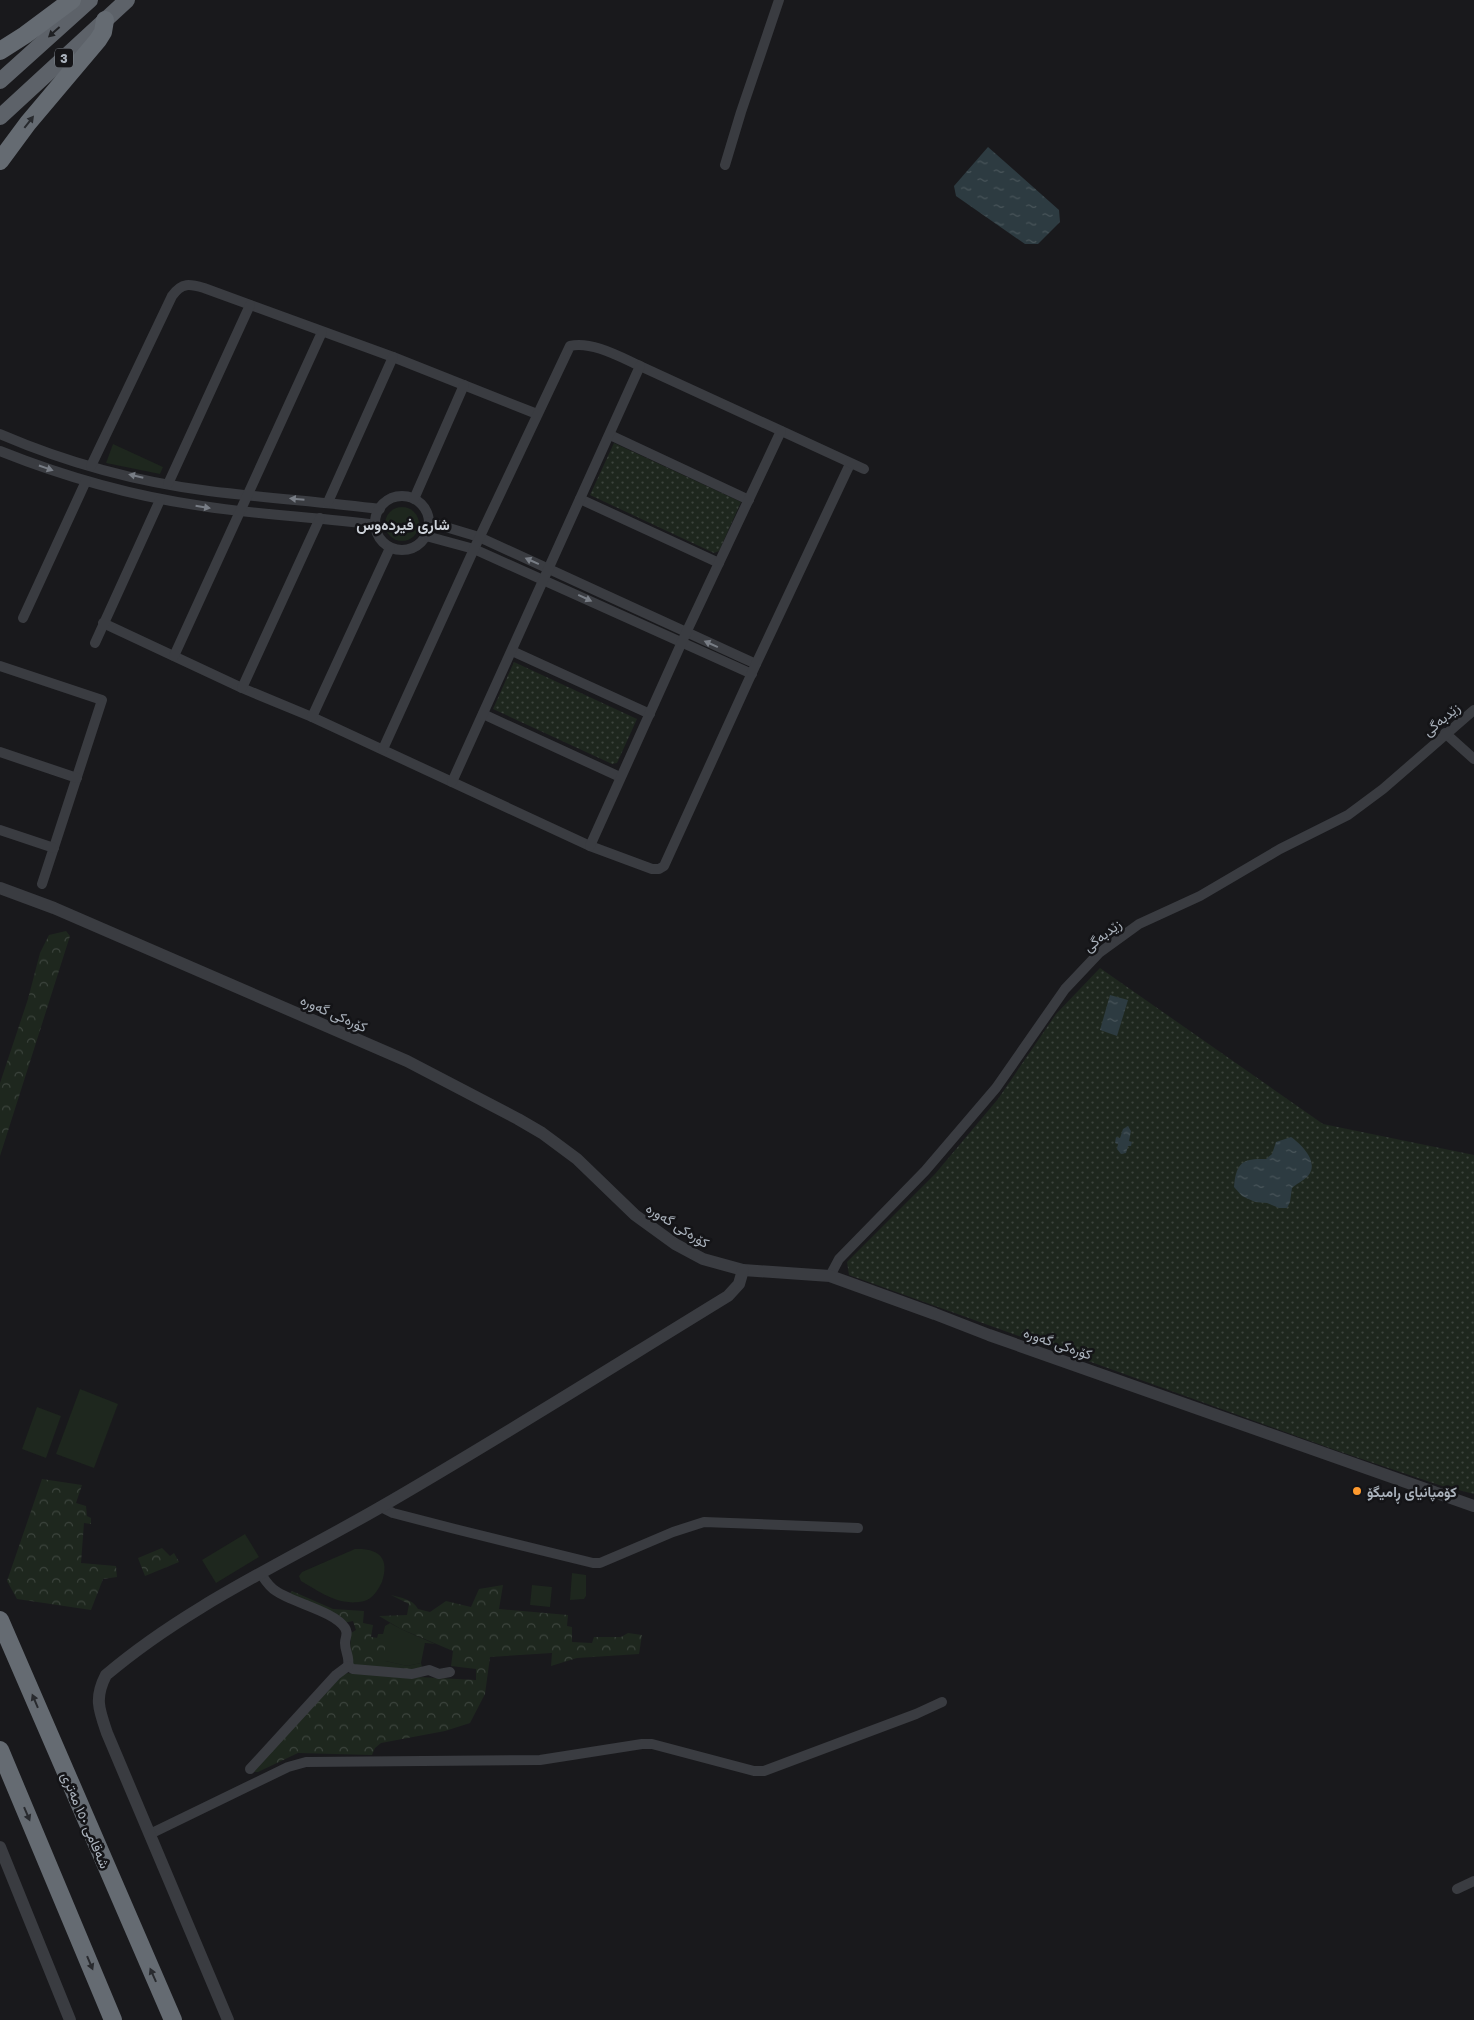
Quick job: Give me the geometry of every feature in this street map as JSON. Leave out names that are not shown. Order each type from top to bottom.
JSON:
[{"type":"highway","points":[[0,51],[72,0]]},
{"type":"highway","name":"3","points":[[0,81],[90,0]]},
{"type":"highway","name":"3","points":[[0,117],[127,0]]},
{"type":"highway","points":[[0,161],[34,116],[98,40],[105,20]]},
{"type":"highway","name":"شەقامی ١٥٠ مەتری","points":[[0,1620],[173,2020]]},
{"type":"highway","points":[[0,1750],[113,2020]]},
{"type":"street","points":[[725,165],[738,120],[779,0]]},
{"type":"street","points":[[91,466],[172,296],[184,284],[193,285],[250,304],[393,357],[537,414]]},
{"type":"street","points":[[168,484],[250,304]]},
{"type":"street","points":[[174,656],[322,332]]},
{"type":"street","points":[[382,749],[570,346],[579,344],[587,346],[640,366],[864,470]]},
{"type":"street","points":[[328,502],[393,357]]},
{"type":"street","points":[[452,782],[640,366]]},
{"type":"street","points":[[414,499],[464,385]]},
{"type":"street","points":[[590,846],[620,777],[781,431]]},
{"type":"street","points":[[0,434],[45,452],[91,466],[168,484],[248,495],[380,509]]},
{"type":"street","points":[[610,435],[749,500]]},
{"type":"street","points":[[0,451],[86,481],[160,500],[239,511],[376,525]]},
{"type":"street","points":[[104,623],[242,688],[312,717],[590,846],[652,869],[659,869],[664,866],[850,464]]},
{"type":"street","points":[[23,618],[86,481]]},
{"type":"street","points":[[397,497],[414,499],[421,504],[426,512],[429,522],[426,536],[419,545],[411,549],[390,548],[379,538],[376,525],[377,513],[389,500],[397,497]]},
{"type":"street","points":[[580,499],[719,563]]},
{"type":"street","points":[[95,643],[160,500]]},
{"type":"street","points":[[242,688],[320,518]]},
{"type":"street","points":[[429,522],[480,537],[549,569],[684,638]]},
{"type":"street","points":[[426,536],[474,549],[754,669]]},
{"type":"street","points":[[312,717],[390,548]]},
{"type":"street","points":[[512,651],[650,714]]},
{"type":"street","points":[[0,666],[102,700],[42,884]]},
{"type":"street","name":"زێدبەگی","points":[[830,1276],[839,1259],[920,1176],[996,1088],[1065,989],[1099,952],[1138,924],[1200,896],[1280,849],[1354,811],[1383,789],[1474,710]]},
{"type":"street","points":[[483,714],[620,777]]},
{"type":"street","points":[[1446,733],[1474,759]]},
{"type":"street","points":[[0,752],[77,778]]},
{"type":"street","points":[[0,830],[54,848]]},
{"type":"street","name":"کۆرەکی گەورە","points":[[0,888],[54,908],[407,1061],[542,1132],[577,1159],[635,1216],[675,1244],[703,1259],[743,1270],[830,1276],[989,1335],[1474,1506]]},
{"type":"street","points":[[228,2020],[101,1714],[98,1700],[99,1687],[106,1675],[187,1616],[380,1507],[542,1412],[728,1296],[739,1284],[743,1270]]},
{"type":"street","points":[[380,1507],[393,1513],[446,1527],[600,1563],[673,1532],[704,1522],[858,1528]]},
{"type":"street","points":[[250,1769],[336,1675],[348,1666],[350,1658],[345,1643],[348,1634],[338,1621],[276,1592],[260,1574]]},
{"type":"street","points":[[348,1666],[353,1669],[412,1674],[429,1670],[439,1674],[450,1672]]},
{"type":"street","points":[[150,1834],[288,1767],[306,1762],[540,1760],[652,1744],[754,1771],[764,1771],[916,1714],[942,1702]]},
{"type":"street","points":[[0,1847],[70,2020]]},
{"type":"street","points":[[1457,1889],[1474,1881]]},
{"type":"green space","points":[[614,443],[741,502],[719,551],[714,553],[590,495]]},
{"type":"green space","points":[[113,444],[163,467],[160,474],[106,463]]},
{"type":"green space","points":[[402,507],[414,512],[419,524],[414,536],[402,541],[390,536],[385,524],[390,512]]},
{"type":"green space","points":[[514,662],[637,719],[617,763],[612,764],[493,709]]},
{"type":"green space","points":[[66,931],[70,936],[0,1156],[0,1083],[28,999],[40,953],[49,935]]},
{"type":"green space","points":[[1100,968],[1323,1124],[1474,1155],[1474,1494],[1439,1485],[1338,1451],[849,1275],[847,1262],[935,1174],[998,1099],[1056,1014]]},
{"type":"green space","points":[[80,1389],[118,1404],[94,1468],[56,1454]]},
{"type":"green space","points":[[37,1407],[61,1416],[46,1458],[22,1449]]},
{"type":"green space","points":[[42,1479],[82,1485],[76,1503],[86,1506],[87,1516],[91,1518],[91,1524],[84,1523],[81,1563],[116,1566],[117,1577],[103,1579],[91,1610],[17,1599],[7,1581]]},
{"type":"green space","points":[[245,1534],[259,1557],[216,1583],[202,1560]]},
{"type":"green space","points":[[162,1548],[170,1556],[174,1553],[179,1562],[145,1576],[138,1558]]},
{"type":"green space","points":[[355,1549],[370,1550],[376,1553],[380,1556],[385,1567],[382,1582],[370,1599],[358,1602],[342,1601],[324,1594],[301,1581],[299,1576],[302,1572]]},
{"type":"green space","points":[[572,1573],[586,1575],[586,1596],[584,1599],[570,1600]]},
{"type":"green space","points":[[503,1585],[499,1609],[568,1615],[567,1626],[572,1627],[572,1642],[592,1643],[594,1637],[621,1637],[628,1633],[642,1635],[639,1654],[577,1658],[551,1666],[552,1653],[490,1657],[485,1694],[470,1723],[445,1731],[381,1743],[375,1748],[372,1755],[298,1753],[258,1772],[252,1772],[344,1673],[476,1680],[476,1669],[451,1666],[453,1651],[401,1629],[379,1616],[407,1615],[409,1604],[391,1595],[406,1599],[418,1609],[430,1612],[446,1601],[471,1607],[479,1589]]},
{"type":"green space","points":[[532,1585],[552,1587],[550,1607],[530,1605]]},
{"type":"green space","points":[[292,1591],[333,1609],[364,1611],[363,1623],[373,1625],[371,1637],[385,1639],[385,1661],[407,1666],[421,1663],[423,1671],[352,1665],[350,1650],[351,1633],[356,1630],[353,1621],[344,1623],[289,1595]]},
{"type":"green space","points":[[390,1623],[435,1644],[425,1643],[421,1663],[407,1666],[385,1661],[385,1640],[377,1638],[378,1634],[383,1634],[385,1626]]},
{"type":"water","points":[[988,147],[1059,210],[1060,222],[1038,244],[1025,244],[956,196],[954,186]]},
{"type":"water","points":[[1110,995],[1128,1000],[1117,1036],[1100,1030]]},
{"type":"water","points":[[1128,1126],[1131,1131],[1129,1141],[1132,1142],[1131,1146],[1128,1146],[1126,1153],[1121,1154],[1117,1149],[1118,1144],[1115,1143],[1116,1137],[1120,1138],[1123,1129]]},
{"type":"water","points":[[1291,1137],[1308,1154],[1312,1165],[1308,1176],[1292,1188],[1287,1208],[1255,1202],[1242,1196],[1234,1187],[1236,1172],[1239,1167],[1246,1161],[1266,1159],[1272,1154],[1276,1142]]},
{"type":"place","name":"کۆمپانیای ڕامیگۆ","points":[[1357,1491]]},
{"type":"district","name":"شاری فیردەوس","points":[[403,524]]}]
